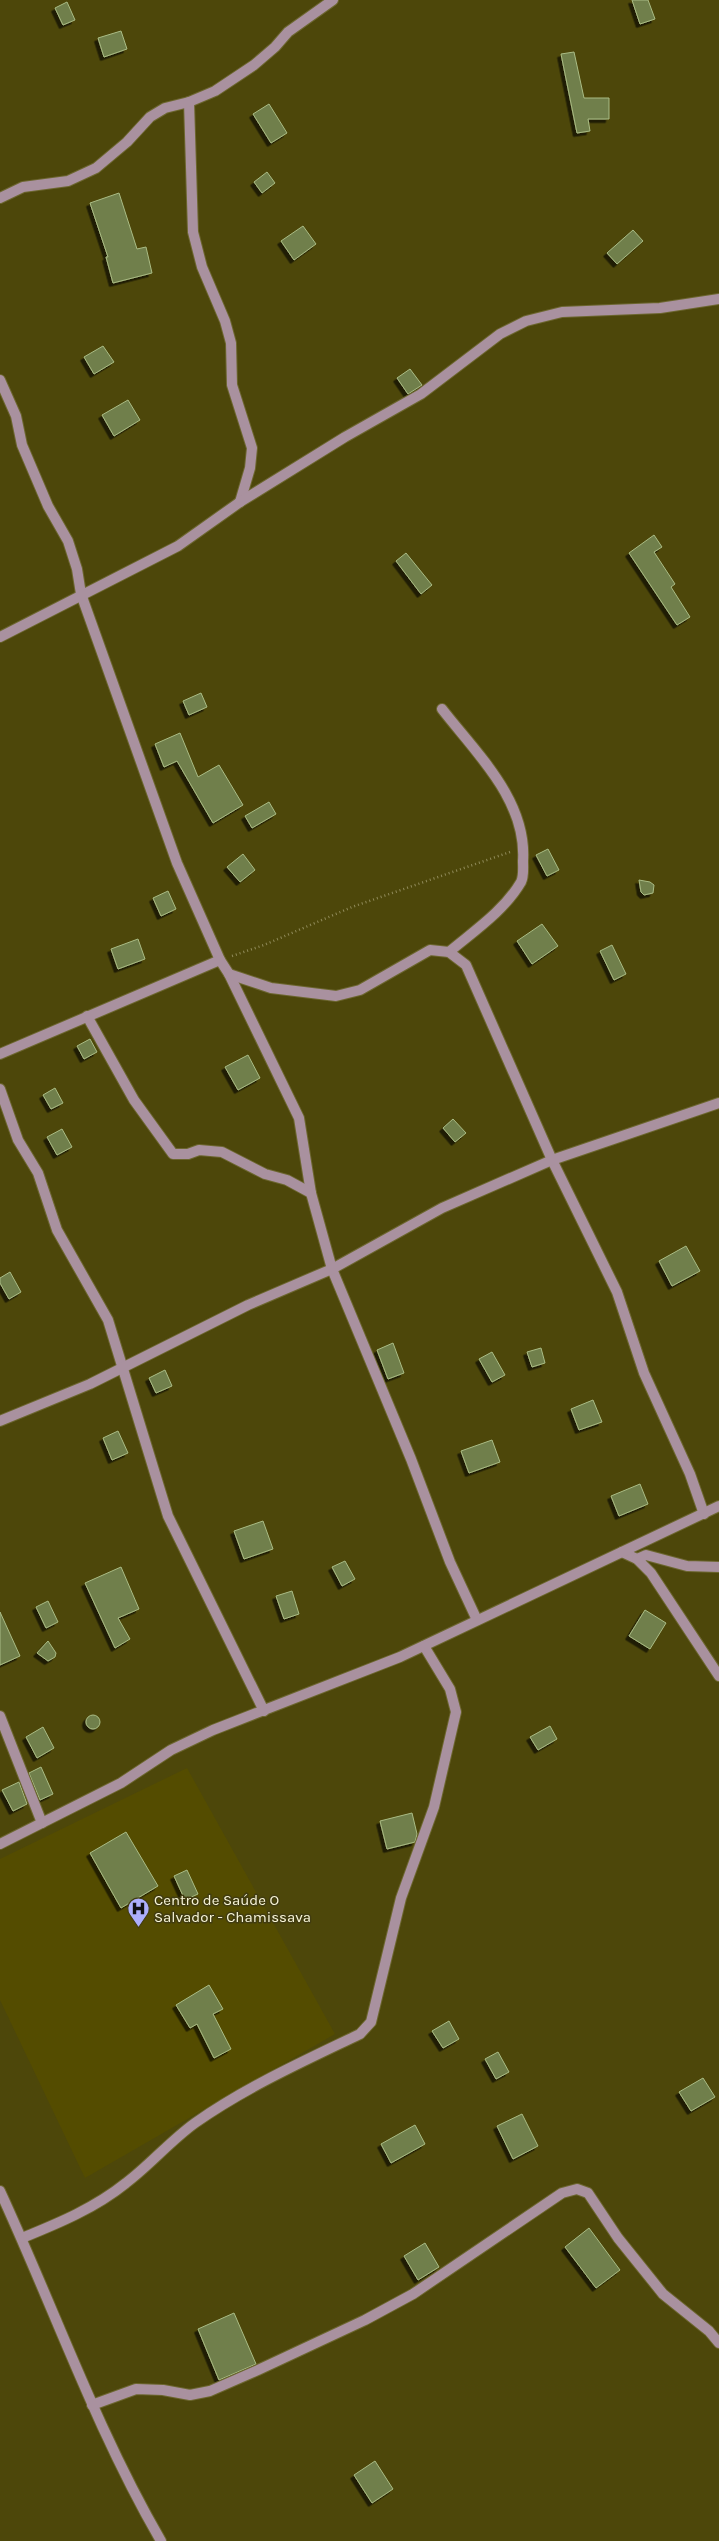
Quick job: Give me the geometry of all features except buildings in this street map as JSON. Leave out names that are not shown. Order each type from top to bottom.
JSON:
[{"type":"street","points":[[0,198],[23,187],[68,180],[85,174],[128,142],[150,117],[166,108],[189,102],[215,91],[254,65],[275,47],[288,32],[333,0]]},
{"type":"street","points":[[189,102],[193,232],[202,267],[225,321],[230,343],[232,385],[252,448],[250,468],[240,502]]},
{"type":"street","points":[[0,637],[81,594],[178,546],[240,502],[345,437],[421,394],[500,334],[526,321],[562,312],[660,308],[719,299]]},
{"type":"street","points":[[0,380],[16,416],[22,445],[48,506],[68,541],[77,569],[81,594],[177,863],[220,960],[229,974],[299,1118],[311,1193],[332,1269],[411,1459],[450,1562],[477,1620]]},
{"type":"street","points":[[442,708],[509,798],[521,828],[524,847],[522,880],[504,906],[449,952]]},
{"type":"street","points":[[229,974],[271,988],[336,996],[360,990],[430,950],[449,952],[466,965],[552,1160],[617,1292],[644,1373],[690,1474],[704,1514]]},
{"type":"street","points":[[0,1054],[220,960]]},
{"type":"street","points":[[88,1016],[134,1100],[162,1143],[173,1154],[188,1154],[199,1150],[222,1152],[265,1174],[287,1180],[311,1193]]},
{"type":"street","points":[[0,1089],[18,1140],[38,1173],[57,1230],[108,1320],[168,1516],[264,1710]]},
{"type":"street","points":[[0,1421],[90,1384],[122,1366],[248,1305],[332,1269],[442,1208],[552,1160],[719,1103]]},
{"type":"street","points":[[0,1844],[120,1783],[171,1750],[264,1710],[424,1646],[719,1506]]},
{"type":"street","points":[[622,1552],[637,1559],[651,1573],[719,1676]]},
{"type":"street","points":[[637,1559],[646,1555],[687,1566],[719,1567]]},
{"type":"street","points":[[22,2238],[64,2221],[96,2204],[126,2184],[194,2124],[265,2080],[360,2034],[371,2022],[402,1898],[434,1807],[456,1712],[450,1689],[424,1646]]},
{"type":"street","points":[[0,1716],[4,1737],[42,1823]]},
{"type":"street","points":[[92,2405],[136,2389],[163,2390],[190,2395],[203,2392],[258,2370],[365,2320],[413,2294],[562,2193],[577,2188],[588,2193],[618,2238],[663,2294],[709,2331],[719,2343]]},
{"type":"street","points":[[0,2190],[22,2238],[92,2405],[134,2493],[161,2541]]},
{"type":"path","points":[[220,960],[264,945],[352,907],[524,847]]},
{"type":"shaded area","name":"Centro de Saúde O Salvador - Chamissava","points":[[187,1768],[335,2034],[85,2178],[0,2000],[0,1859]]},
{"type":"place","name":"Centro de Saúde O Salvador - Chamissava","points":[[138,1928]]}]
